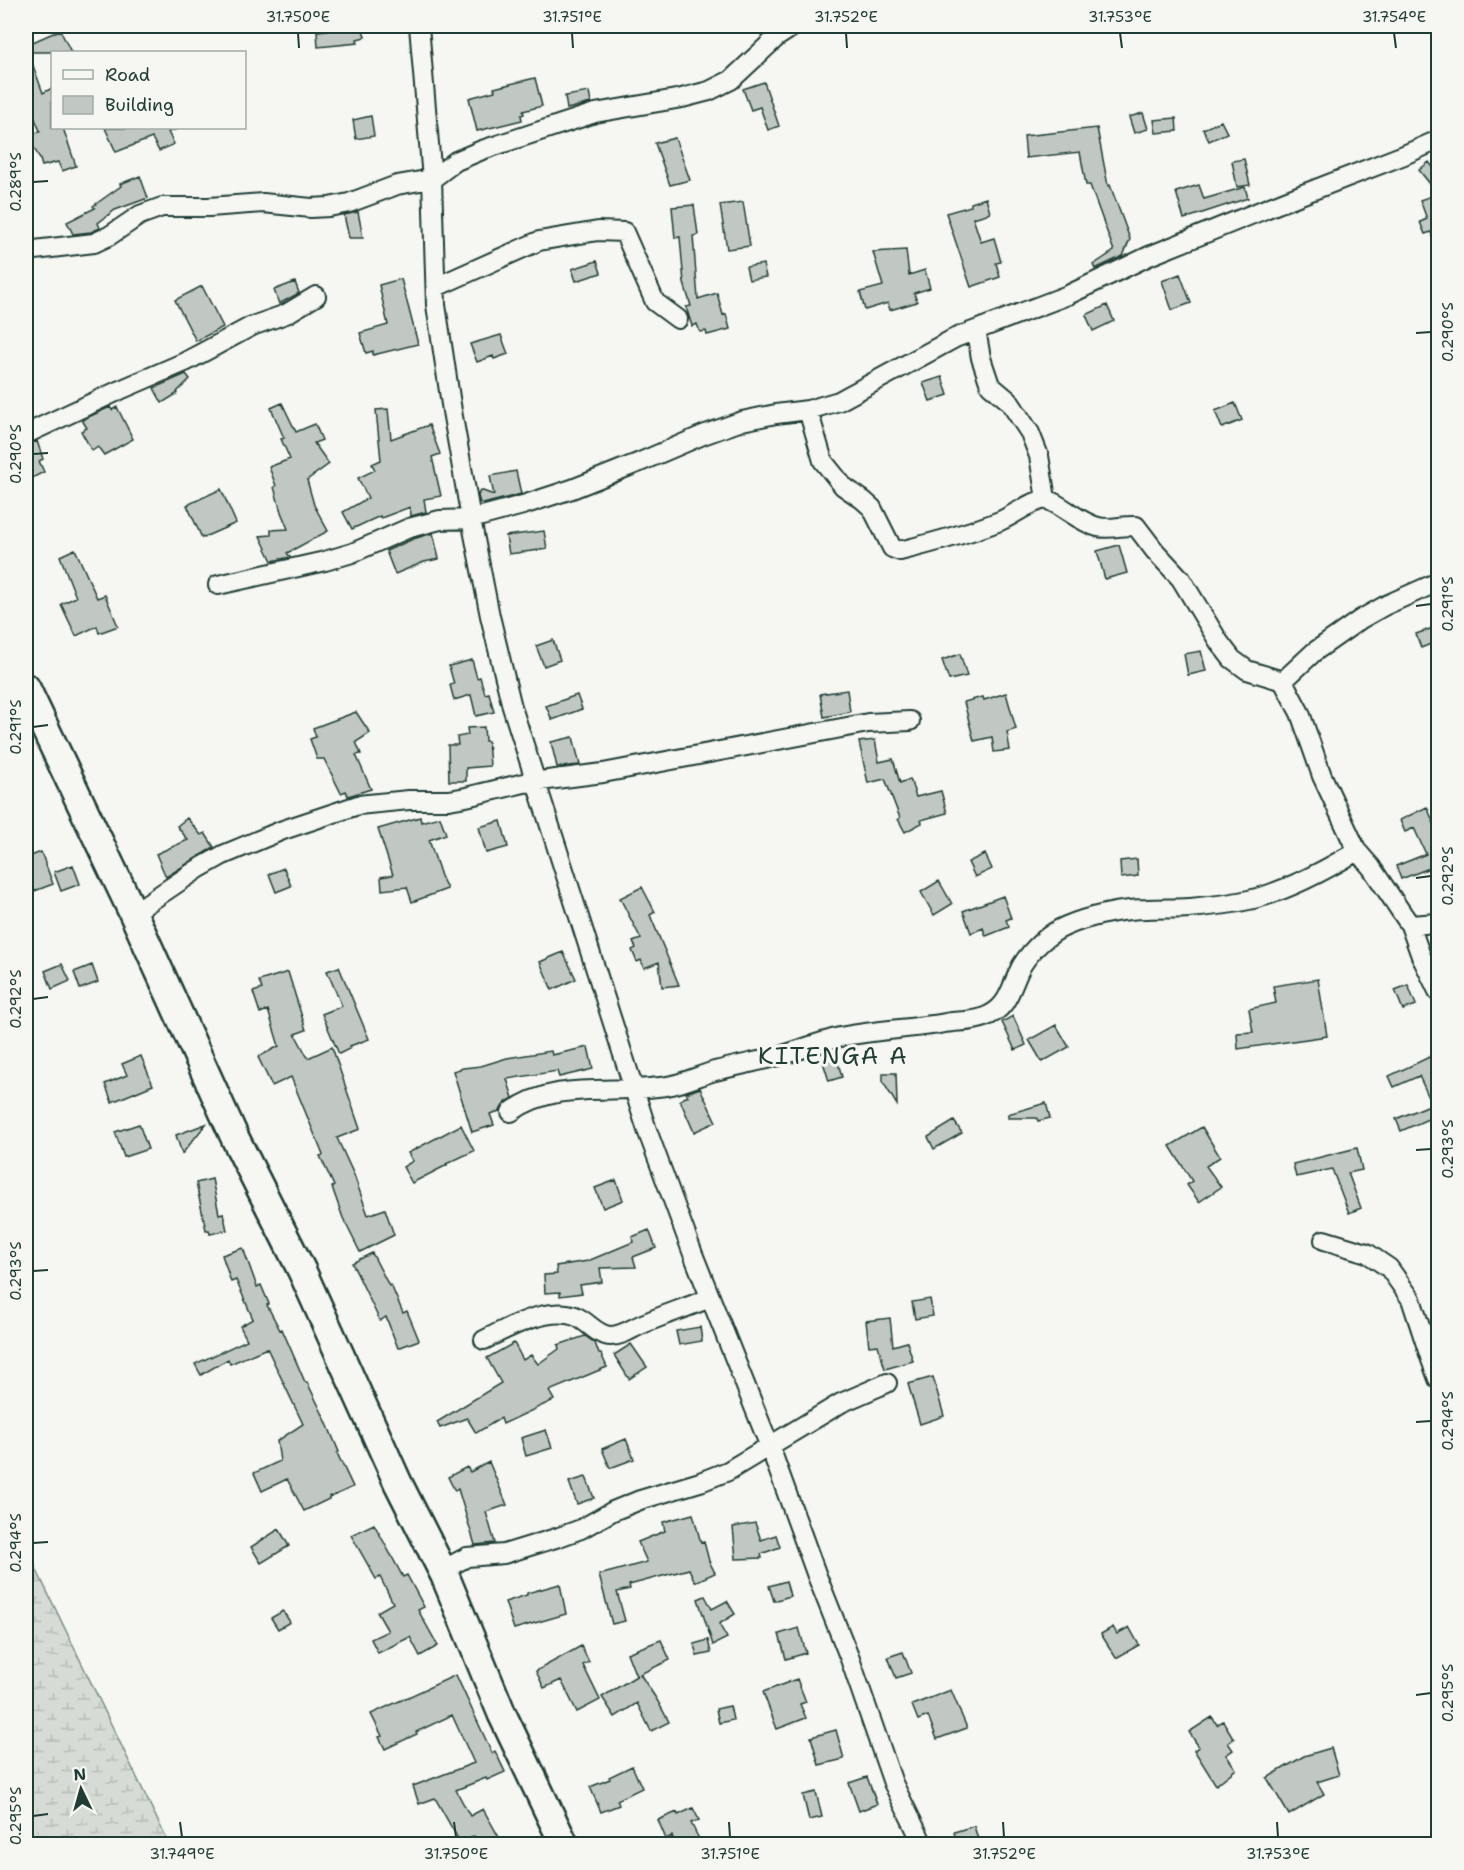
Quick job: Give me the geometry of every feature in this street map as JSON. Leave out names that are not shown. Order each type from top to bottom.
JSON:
[{"type":"main road","points":[[26,688],[133,913],[235,1138],[302,1271],[394,1473],[445,1576],[502,1713],[564,1845]]},
{"type":"street","points":[[419,26],[432,179],[436,305],[471,519],[490,616],[512,707],[655,1152],[850,1659],[893,1783],[923,1845]]},
{"type":"street","points":[[26,251],[94,243],[140,215],[162,207],[209,207],[263,203],[310,208],[329,207],[349,203],[397,185],[432,179],[456,161],[482,150],[595,113],[682,98],[709,90],[731,80],[777,37],[794,26]]},
{"type":"street","points":[[218,585],[352,553],[409,528],[440,520],[471,519],[523,505],[572,489],[742,421],[808,410],[839,402],[955,338],[1068,295],[1149,256],[1284,201],[1404,156],[1438,140]]},
{"type":"street","points":[[436,287],[539,241],[598,231],[624,232],[655,302],[678,319]]},
{"type":"street","points":[[26,435],[184,362],[252,326],[286,314],[316,296]]},
{"type":"street","points":[[976,330],[981,358],[990,385],[1009,400],[1030,433],[1039,456],[1046,498]]},
{"type":"street","points":[[808,410],[823,461],[843,486],[872,508],[892,548],[900,551],[979,528],[1016,514],[1032,503],[1046,498],[1088,523],[1100,527],[1136,526],[1180,579],[1232,659],[1247,670],[1283,681],[1300,713],[1322,776],[1357,851],[1371,867],[1410,925],[1421,956],[1438,991]]},
{"type":"street","points":[[1283,681],[1314,652],[1361,619],[1438,582]]},
{"type":"street","points":[[133,913],[198,869],[224,855],[283,830],[358,805],[409,800],[449,800],[524,783],[615,771],[868,723],[910,721]]},
{"type":"street","points":[[510,1112],[523,1103],[567,1090],[635,1090],[673,1085],[714,1071],[786,1054],[837,1038],[865,1032],[925,1028],[983,1017],[1003,1005],[1023,964],[1035,949],[1064,927],[1085,919],[1125,911],[1187,908],[1257,898],[1299,882],[1357,851]]},
{"type":"street","points":[[1410,925],[1438,923]]},
{"type":"street","points":[[1324,1240],[1367,1253],[1389,1268],[1411,1299],[1438,1377]]},
{"type":"street","points":[[484,1340],[508,1327],[540,1317],[562,1314],[576,1316],[601,1334],[610,1336],[621,1334],[710,1298]]},
{"type":"street","points":[[445,1576],[454,1564],[467,1557],[504,1554],[559,1537],[581,1529],[613,1511],[640,1500],[700,1482],[728,1470],[841,1403],[887,1383]]},
{"type":"green space","points":[[26,1548],[169,1844],[26,1844]]},
{"type":"building","points":[[338,26],[362,26],[365,37],[357,39],[358,43],[318,47],[317,31],[338,29]]},
{"type":"building","points":[[60,30],[70,51],[28,52],[43,93],[51,89],[51,129],[63,129],[76,166],[62,171],[58,162],[42,166],[28,137],[40,131],[26,97],[26,45]]},
{"type":"building","points":[[535,78],[542,106],[523,111],[522,120],[477,131],[469,98],[495,91],[494,88]]},
{"type":"building","points":[[764,82],[779,126],[768,130],[760,107],[751,110],[743,89]]},
{"type":"building","points":[[589,92],[591,103],[567,109],[565,96]]},
{"type":"building","points":[[1143,113],[1148,129],[1134,133],[1129,117]]},
{"type":"building","points":[[371,116],[374,136],[356,139],[353,120]]},
{"type":"building","points":[[1176,118],[1177,131],[1156,133],[1154,120]]},
{"type":"building","points":[[1221,121],[1227,133],[1209,141],[1203,129]]},
{"type":"building","points":[[1097,128],[1108,186],[1110,185],[1130,239],[1123,256],[1095,269],[1093,265],[1114,251],[1090,185],[1086,185],[1080,152],[1026,158],[1024,136]]},
{"type":"building","points":[[105,129],[178,129],[168,132],[174,144],[159,151],[152,138],[116,152]]},
{"type":"building","points":[[675,138],[690,180],[670,185],[655,143]]},
{"type":"building","points":[[1244,159],[1250,185],[1237,187],[1232,161]]},
{"type":"building","points":[[1429,162],[1438,174],[1438,194],[1419,170]]},
{"type":"building","points":[[140,176],[148,198],[115,210],[98,223],[100,228],[91,232],[73,234],[67,222],[95,208],[93,206],[121,186],[120,184]]},
{"type":"building","points":[[1199,185],[1204,199],[1245,187],[1248,198],[1184,219],[1176,192]]},
{"type":"building","points":[[1438,194],[1438,247],[1436,247],[1431,232],[1425,234],[1420,222],[1427,219],[1420,200]]},
{"type":"building","points":[[986,198],[990,213],[973,218],[981,242],[994,238],[1001,262],[996,263],[1000,277],[971,287],[946,213],[971,206],[971,203]]},
{"type":"building","points":[[743,202],[750,246],[727,249],[720,205]]},
{"type":"building","points":[[694,205],[698,235],[693,236],[698,299],[717,293],[723,315],[726,314],[730,329],[707,335],[706,331],[700,332],[697,324],[692,326],[686,307],[691,306],[684,283],[680,237],[675,238],[672,207]]},
{"type":"building","points":[[358,212],[363,238],[349,238],[344,215]]},
{"type":"building","points":[[906,250],[909,275],[925,270],[930,288],[914,293],[917,302],[890,310],[888,303],[865,310],[860,292],[883,286],[873,252]]},
{"type":"building","points":[[597,261],[601,273],[576,281],[572,269]]},
{"type":"building","points":[[763,264],[766,277],[749,280],[746,267]]},
{"type":"building","points":[[1180,274],[1191,303],[1172,310],[1162,281]]},
{"type":"building","points":[[401,279],[418,344],[373,355],[373,351],[366,353],[360,333],[388,325],[379,285]]},
{"type":"building","points":[[295,282],[299,293],[279,304],[274,290]]},
{"type":"building","points":[[202,286],[223,327],[196,341],[175,300]]},
{"type":"building","points":[[1107,305],[1114,321],[1093,331],[1086,315]]},
{"type":"building","points":[[501,335],[508,354],[494,359],[493,356],[477,362],[470,344]]},
{"type":"building","points":[[186,374],[190,379],[178,393],[162,403],[154,388]]},
{"type":"building","points":[[942,377],[948,395],[930,401],[923,383]]},
{"type":"building","points":[[282,403],[296,432],[315,424],[322,440],[314,443],[329,464],[307,480],[314,505],[328,531],[287,553],[290,557],[272,561],[260,536],[271,535],[271,530],[288,529],[269,467],[290,459],[271,408]]},
{"type":"building","points":[[1235,403],[1242,420],[1222,428],[1215,411]]},
{"type":"building","points":[[110,407],[112,410],[117,407],[133,439],[104,455],[98,447],[92,451],[81,431],[87,428],[82,420]]},
{"type":"building","points":[[388,409],[391,439],[429,425],[440,454],[432,457],[441,496],[424,499],[426,512],[411,516],[410,507],[381,518],[380,516],[352,529],[343,512],[368,498],[358,478],[375,470],[372,464],[381,460],[376,410]]},
{"type":"building","points":[[37,441],[43,459],[39,461],[44,472],[26,481],[26,445]]},
{"type":"building","points":[[516,471],[521,494],[480,503],[478,496],[480,490],[494,495],[490,476]]},
{"type":"building","points":[[221,489],[236,523],[202,538],[187,505]]},
{"type":"building","points":[[544,531],[547,549],[509,554],[506,536]]},
{"type":"building","points":[[433,533],[439,559],[424,562],[395,574],[386,551]]},
{"type":"building","points":[[1119,545],[1127,573],[1105,579],[1097,551]]},
{"type":"building","points":[[75,549],[97,598],[105,595],[118,626],[99,633],[97,626],[76,636],[61,604],[76,597],[60,556]]},
{"type":"building","points":[[1433,628],[1438,641],[1421,648],[1416,634]]},
{"type":"building","points":[[553,640],[560,660],[544,666],[536,646]]},
{"type":"building","points":[[1201,651],[1206,671],[1188,675],[1184,654]]},
{"type":"building","points":[[960,654],[967,676],[949,680],[942,660]]},
{"type":"building","points":[[472,660],[485,694],[489,693],[494,712],[476,716],[471,695],[454,700],[450,685],[454,684],[449,666]]},
{"type":"building","points":[[847,690],[850,712],[824,717],[820,694]]},
{"type":"building","points":[[1006,693],[1016,729],[1007,732],[1010,750],[994,752],[992,737],[974,741],[964,702],[983,697],[984,700]]},
{"type":"building","points":[[577,695],[582,709],[552,720],[546,706]]},
{"type":"building","points":[[356,712],[370,733],[356,742],[361,754],[356,755],[371,789],[348,796],[346,791],[341,793],[324,759],[317,759],[310,739],[316,737],[313,728]]},
{"type":"building","points":[[484,727],[485,741],[488,741],[490,766],[466,768],[466,781],[449,781],[448,745],[458,745],[457,737],[468,735],[467,728]]},
{"type":"building","points":[[573,737],[580,765],[557,767],[551,742]]},
{"type":"building","points":[[875,740],[879,762],[893,759],[900,783],[910,779],[916,797],[941,791],[947,813],[921,820],[922,823],[905,832],[898,819],[900,818],[885,779],[868,783],[859,742]]},
{"type":"building","points":[[1427,807],[1438,833],[1438,880],[1432,867],[1401,879],[1396,866],[1426,854],[1414,828],[1405,832],[1400,820]]},
{"type":"building","points":[[420,817],[421,822],[440,817],[446,834],[429,840],[447,889],[412,902],[407,887],[382,890],[381,877],[393,875],[378,829]]},
{"type":"building","points":[[187,818],[201,835],[205,833],[214,847],[166,877],[156,854],[188,840],[177,826]]},
{"type":"building","points":[[501,821],[508,847],[486,853],[479,827]]},
{"type":"building","points":[[41,852],[53,884],[32,892],[26,874],[26,858]]},
{"type":"building","points":[[985,854],[992,869],[975,877],[968,862]]},
{"type":"building","points":[[1137,859],[1138,876],[1121,878],[1120,861]]},
{"type":"building","points":[[73,865],[80,884],[61,891],[54,872]]},
{"type":"building","points":[[284,868],[291,886],[276,892],[269,874]]},
{"type":"building","points":[[939,881],[952,904],[934,915],[921,892]]},
{"type":"building","points":[[642,887],[655,912],[650,915],[679,985],[662,987],[659,962],[644,968],[641,960],[637,962],[632,950],[636,948],[633,942],[641,939],[620,898]]},
{"type":"building","points":[[1003,896],[1011,918],[1006,920],[1009,927],[986,936],[983,928],[971,933],[963,911]]},
{"type":"building","points":[[563,952],[576,979],[552,990],[540,962]]},
{"type":"building","points":[[62,964],[70,981],[52,989],[45,971]]},
{"type":"building","points":[[92,965],[98,982],[80,989],[74,972]]},
{"type":"building","points":[[339,967],[369,1039],[350,1046],[351,1048],[339,1054],[322,1014],[342,1006],[327,971]]},
{"type":"building","points":[[288,972],[306,1030],[295,1034],[308,1058],[332,1047],[360,1129],[337,1138],[354,1175],[368,1215],[385,1209],[394,1235],[360,1252],[343,1218],[332,1187],[334,1186],[320,1156],[323,1155],[291,1077],[272,1086],[258,1057],[279,1046],[268,1010],[260,1013],[253,992],[262,989],[259,981]]},
{"type":"building","points":[[1318,979],[1327,1036],[1238,1049],[1237,1033],[1253,1032],[1249,1009],[1276,1003],[1273,986]]},
{"type":"building","points":[[1408,985],[1416,1005],[1403,1010],[1395,990]]},
{"type":"building","points":[[1013,1016],[1026,1045],[1015,1050],[1002,1022]]},
{"type":"building","points":[[1056,1025],[1069,1047],[1042,1062],[1029,1040]]},
{"type":"building","points":[[588,1047],[593,1069],[559,1077],[557,1071],[507,1079],[513,1098],[505,1103],[500,1111],[490,1114],[494,1125],[472,1132],[453,1071],[507,1058],[551,1051],[552,1055]]},
{"type":"building","points":[[1438,1053],[1438,1119],[1437,1115],[1401,1131],[1396,1119],[1432,1104],[1419,1076],[1394,1087],[1389,1076]]},
{"type":"building","points":[[141,1056],[153,1085],[112,1102],[105,1084],[127,1075],[122,1064]]},
{"type":"building","points":[[837,1059],[842,1077],[829,1081],[823,1062]]},
{"type":"building","points":[[883,1073],[896,1073],[897,1105],[883,1082]]},
{"type":"building","points":[[700,1088],[716,1122],[694,1132],[680,1100],[688,1096],[686,1093]]},
{"type":"building","points":[[1046,1103],[1050,1118],[1038,1121],[1037,1118],[1008,1118],[1008,1114]]},
{"type":"building","points":[[954,1121],[962,1133],[934,1149],[928,1137]]},
{"type":"building","points":[[139,1124],[148,1149],[124,1157],[115,1132]]},
{"type":"building","points":[[206,1124],[182,1154],[176,1135]]},
{"type":"building","points":[[461,1125],[474,1151],[412,1183],[403,1167],[413,1161],[408,1153]]},
{"type":"building","points":[[1202,1127],[1220,1157],[1206,1166],[1221,1187],[1199,1202],[1187,1185],[1192,1181],[1170,1146]]},
{"type":"building","points":[[1357,1148],[1362,1170],[1348,1173],[1361,1208],[1349,1213],[1332,1169],[1296,1177],[1293,1164]]},
{"type":"building","points":[[212,1179],[219,1214],[223,1213],[227,1230],[210,1234],[209,1230],[206,1230],[196,1183]]},
{"type":"building","points":[[616,1180],[623,1200],[603,1208],[595,1188]]},
{"type":"building","points":[[649,1230],[656,1248],[633,1257],[636,1267],[600,1268],[602,1282],[580,1285],[582,1293],[560,1296],[560,1292],[545,1293],[544,1275],[557,1274],[556,1266],[588,1261],[633,1242],[632,1237]]},
{"type":"building","points":[[243,1248],[257,1287],[261,1285],[269,1304],[267,1305],[280,1330],[282,1329],[305,1382],[325,1419],[339,1452],[337,1453],[353,1487],[330,1496],[329,1499],[304,1511],[287,1479],[262,1491],[254,1473],[280,1461],[277,1441],[303,1424],[267,1348],[230,1364],[228,1359],[201,1375],[195,1364],[247,1340],[240,1326],[253,1319],[236,1280],[231,1282],[222,1255]]},
{"type":"building","points":[[372,1253],[389,1286],[391,1285],[403,1313],[407,1311],[419,1340],[398,1348],[386,1317],[380,1321],[352,1263]]},
{"type":"building","points":[[930,1299],[933,1316],[915,1319],[912,1302]]},
{"type":"building","points":[[890,1318],[893,1346],[907,1342],[913,1361],[885,1369],[878,1345],[869,1346],[866,1321]]},
{"type":"building","points":[[700,1327],[702,1341],[679,1345],[676,1331]]},
{"type":"building","points":[[585,1336],[595,1343],[607,1367],[549,1391],[554,1400],[503,1424],[501,1418],[476,1433],[467,1418],[440,1428],[437,1422],[501,1383],[487,1358],[514,1343],[523,1360],[531,1355],[538,1364],[559,1349],[558,1345]]},
{"type":"building","points":[[631,1344],[647,1367],[629,1379],[614,1355]]},
{"type":"building","points":[[933,1377],[944,1416],[920,1424],[908,1384]]},
{"type":"building","points":[[546,1430],[552,1448],[526,1456],[521,1438]]},
{"type":"building","points":[[626,1439],[634,1459],[610,1468],[602,1449]]},
{"type":"building","points":[[489,1462],[507,1505],[486,1512],[495,1543],[475,1545],[458,1489],[455,1491],[448,1477],[467,1467],[470,1472]]},
{"type":"building","points":[[586,1477],[594,1498],[577,1504],[569,1482]]},
{"type":"building","points":[[693,1514],[701,1543],[704,1542],[715,1573],[695,1582],[689,1569],[629,1585],[630,1589],[617,1592],[625,1621],[612,1624],[599,1575],[647,1562],[638,1542],[665,1531],[663,1522]]},
{"type":"building","points":[[755,1523],[761,1540],[776,1535],[780,1547],[761,1554],[762,1558],[736,1559],[733,1527]]},
{"type":"building","points":[[374,1524],[403,1577],[407,1575],[424,1607],[418,1610],[438,1646],[420,1656],[410,1637],[378,1653],[371,1639],[388,1631],[377,1612],[393,1603],[380,1577],[376,1579],[351,1535]]},
{"type":"building","points":[[279,1529],[289,1546],[261,1563],[251,1547]]},
{"type":"building","points":[[786,1581],[790,1596],[774,1601],[769,1586]]},
{"type":"building","points":[[560,1584],[566,1614],[514,1629],[505,1602]]},
{"type":"building","points":[[705,1596],[712,1609],[727,1601],[735,1614],[719,1624],[727,1638],[713,1645],[698,1599]]},
{"type":"building","points":[[283,1611],[290,1622],[278,1629],[271,1618]]},
{"type":"building","points":[[1113,1627],[1117,1634],[1129,1627],[1139,1645],[1116,1658],[1101,1634]]},
{"type":"building","points":[[799,1628],[806,1653],[786,1659],[779,1634]]},
{"type":"building","points":[[661,1640],[670,1660],[640,1674],[669,1722],[651,1731],[637,1703],[615,1717],[602,1697],[638,1675],[636,1676],[627,1653]]},
{"type":"building","points":[[708,1640],[711,1653],[697,1656],[694,1644]]},
{"type":"building","points":[[581,1646],[589,1662],[583,1665],[600,1700],[577,1712],[561,1680],[544,1688],[536,1671]]},
{"type":"building","points":[[903,1652],[911,1673],[896,1678],[888,1657]]},
{"type":"building","points":[[456,1675],[492,1753],[495,1751],[505,1772],[456,1790],[470,1816],[483,1809],[500,1839],[490,1845],[480,1845],[474,1836],[461,1844],[435,1798],[419,1804],[413,1786],[474,1763],[452,1715],[385,1749],[379,1737],[382,1736],[371,1714]]},
{"type":"building","points":[[797,1679],[806,1702],[800,1704],[806,1718],[777,1729],[763,1692]]},
{"type":"building","points":[[951,1690],[967,1728],[937,1739],[928,1716],[918,1720],[912,1705]]},
{"type":"building","points":[[730,1706],[733,1720],[719,1723],[716,1709]]},
{"type":"building","points":[[1212,1717],[1217,1725],[1223,1721],[1234,1739],[1228,1743],[1233,1750],[1226,1755],[1236,1769],[1216,1785],[1194,1750],[1199,1747],[1189,1732]]},
{"type":"building","points":[[836,1730],[844,1759],[819,1765],[811,1737]]},
{"type":"building","points":[[1331,1748],[1339,1775],[1317,1782],[1324,1794],[1289,1815],[1267,1778],[1304,1756]]},
{"type":"building","points":[[632,1766],[642,1788],[617,1800],[619,1805],[601,1812],[590,1787]]},
{"type":"building","points":[[867,1777],[877,1804],[859,1811],[849,1783]]},
{"type":"building","points":[[816,1792],[822,1817],[809,1820],[803,1795]]},
{"type":"building","points":[[693,1808],[699,1820],[691,1823],[702,1845],[676,1845],[672,1836],[666,1839],[658,1820]]},
{"type":"building","points":[[974,1826],[978,1839],[957,1844],[954,1832]]},
{"type":"district","name":"KITENGA A","points":[[833,1056]]}]
